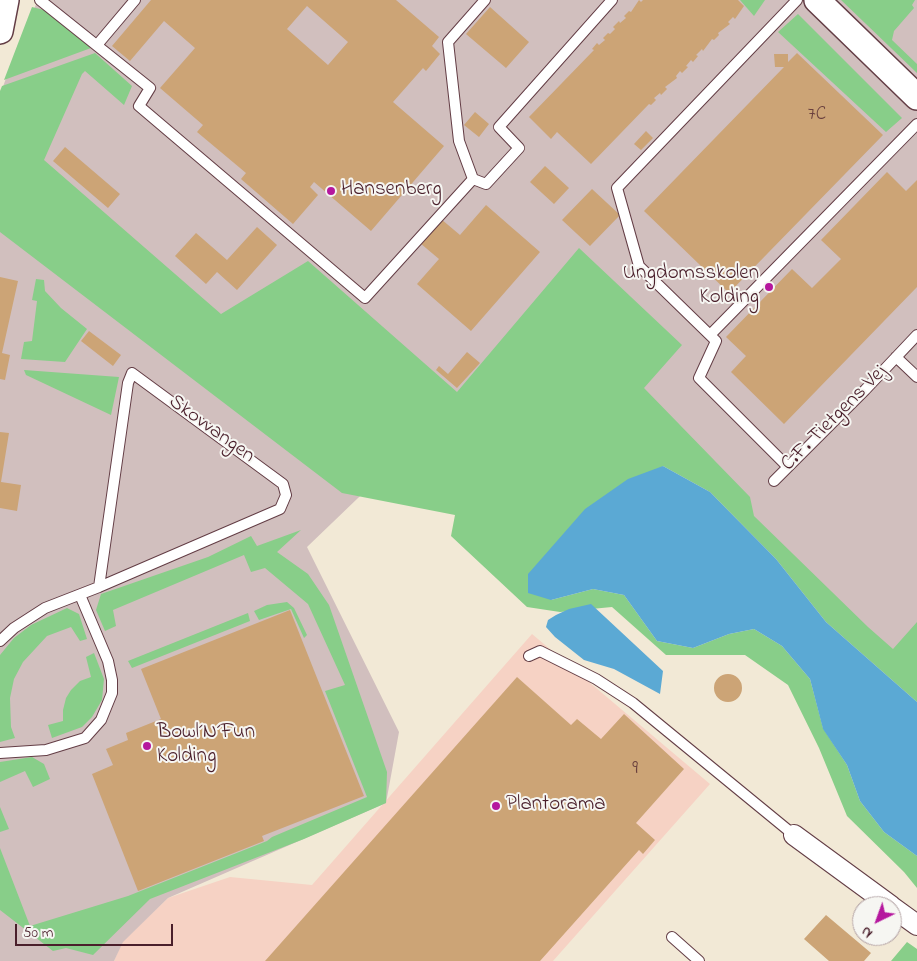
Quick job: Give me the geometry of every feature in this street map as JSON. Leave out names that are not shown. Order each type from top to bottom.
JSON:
[{"type":"street","points":[[0,31],[6,0]]},
{"type":"street","points":[[817,0],[917,96]]},
{"type":"street","points":[[794,835],[877,896]]},
{"type":"street","points":[[902,914],[917,925]]},
{"type":"lane","points":[[40,0],[150,88],[139,106],[365,298],[473,179]]},
{"type":"lane","points":[[97,45],[135,0]]},
{"type":"lane","points":[[485,0],[448,42],[459,141],[473,179],[486,184],[519,148],[499,127],[612,0]]},
{"type":"lane","points":[[788,467],[699,378],[716,341],[639,266],[617,188],[797,0]]},
{"type":"lane","points":[[710,335],[917,124]]},
{"type":"lane","name":"C.F. Tietgens Vej","points":[[774,480],[917,335]]},
{"type":"lane","name":"C.F. Tietgens Vej","points":[[896,358],[916,375]]},
{"type":"lane","name":"Skovvangen","points":[[0,641],[14,628],[45,608],[99,587],[280,509],[286,495],[283,484],[132,373],[128,383],[99,587]]},
{"type":"lane","points":[[0,753],[46,750],[85,738],[101,720],[112,693],[112,680],[108,661],[80,595]]},
{"type":"lane","points":[[529,656],[540,650],[596,679],[633,703],[794,835]]},
{"type":"lane","points":[[672,937],[699,961]]},
{"type":"shaded area","points":[[38,0],[917,0],[917,684],[534,329],[307,547],[399,732],[386,803],[168,898],[123,942],[114,961],[0,961],[0,95],[18,45]]},
{"type":"shaded area","points":[[532,634],[710,784],[553,961],[114,961],[122,942],[168,898],[230,877],[312,885]]},
{"type":"green space","points":[[740,0],[765,0],[754,16]]},
{"type":"green space","points":[[841,0],[915,0],[912,5],[914,8],[894,31],[892,40],[917,64],[917,73]]},
{"type":"green space","points":[[32,7],[44,10],[91,48],[4,80]]},
{"type":"green space","points":[[798,14],[902,118],[886,132],[778,32]]},
{"type":"green space","points":[[95,53],[132,86],[124,105],[85,71],[44,160],[221,314],[308,261],[457,392],[579,248],[682,345],[644,388],[750,497],[754,516],[893,649],[917,622],[917,702],[826,622],[776,559],[710,492],[663,466],[551,600],[593,589],[624,595],[657,641],[693,648],[729,634],[754,629],[782,646],[810,679],[823,728],[847,765],[860,801],[884,832],[917,856],[917,888],[904,872],[847,816],[819,748],[788,685],[745,655],[666,655],[612,607],[560,612],[527,607],[451,536],[455,515],[342,493],[0,232],[0,91],[2,86]]},
{"type":"green space","points":[[36,279],[44,280],[45,291],[61,308],[87,329],[65,362],[21,359],[24,342],[32,341],[37,301],[32,300]]},
{"type":"green space","points":[[24,370],[119,377],[111,415],[26,375]]},
{"type":"green space","points":[[301,530],[277,552],[308,574],[329,605],[387,772],[386,803],[304,839],[150,899],[93,955],[66,948],[53,951],[0,910],[0,848],[30,926],[128,896],[267,841],[272,837],[367,797],[325,691],[345,685],[308,604],[265,568],[251,572],[244,555],[113,610],[116,626],[105,631],[96,610],[101,594],[208,557],[251,536],[257,546]]},
{"type":"green space","points":[[287,602],[294,608],[307,635],[304,638],[291,609],[259,620],[254,611],[267,605]]},
{"type":"green space","points":[[67,608],[79,614],[87,639],[80,641],[71,627],[47,636],[23,662],[14,679],[10,698],[11,727],[15,738],[0,742],[0,655],[14,638],[31,625]]},
{"type":"green space","points":[[248,613],[250,621],[132,668],[128,661]]},
{"type":"green space","points":[[94,653],[104,679],[102,700],[92,717],[82,727],[52,738],[48,725],[63,721],[66,698],[71,690],[80,681],[91,677],[86,657]]},
{"type":"green space","points":[[32,757],[44,764],[50,779],[33,787],[25,771],[0,782],[0,762]]},
{"type":"green space","points":[[0,807],[9,829],[0,832]]},
{"type":"green space","points":[[907,942],[917,949],[917,961],[891,961]]},
{"type":"water","points":[[663,466],[710,492],[776,559],[826,622],[917,702],[917,856],[884,832],[860,801],[847,765],[823,729],[810,679],[782,646],[754,629],[729,634],[693,648],[657,641],[624,595],[593,589],[551,600],[528,593],[528,574],[585,509],[628,479]]},
{"type":"water","points":[[591,604],[663,671],[660,694],[614,669],[584,660],[555,637],[546,627],[548,620],[556,615],[569,609]]},
{"type":"building","points":[[151,0],[396,0],[439,37],[432,46],[440,54],[426,71],[423,68],[393,102],[444,146],[371,231],[314,182],[310,187],[318,195],[293,224],[241,179],[246,173],[197,132],[203,125],[160,88],[195,48],[164,21],[130,61],[112,46]],"holes":[[[307,6],[348,42],[328,65],[287,29]]]},
{"type":"building","points":[[639,0],[641,2],[643,0],[738,0],[744,6],[735,19],[733,17],[728,22],[730,24],[718,33],[719,35],[714,40],[712,39],[703,51],[702,49],[696,55],[698,56],[693,62],[691,60],[686,66],[688,67],[682,73],[680,71],[676,76],[677,78],[665,87],[667,89],[661,95],[660,93],[654,98],[656,100],[651,105],[649,104],[591,164],[557,132],[551,139],[529,117],[594,50],[592,49],[597,43],[599,45],[605,40],[603,38],[615,29],[613,27],[619,21],[620,23],[626,18],[624,16],[629,11],[631,12]]},
{"type":"building","points":[[490,7],[529,42],[506,68],[466,34]]},
{"type":"building","points":[[797,53],[883,135],[729,293],[644,211],[784,67],[775,67],[774,54],[788,54],[788,62]]},
{"type":"building","points":[[475,112],[489,124],[479,137],[464,125]]},
{"type":"building","points":[[646,131],[653,138],[641,150],[634,144]]},
{"type":"building","points":[[65,147],[120,194],[108,208],[53,161]]},
{"type":"building","points":[[545,166],[569,188],[554,204],[530,182]]},
{"type":"building","points":[[887,172],[906,191],[917,180],[917,287],[784,424],[731,372],[746,356],[726,337],[792,269],[812,288],[841,259],[821,240]]},
{"type":"building","points":[[592,189],[620,215],[590,246],[562,220]]},
{"type":"building","points":[[486,205],[540,252],[471,331],[417,284],[439,259],[420,243],[441,219],[460,235]]},
{"type":"building","points":[[257,227],[277,245],[237,290],[217,272],[206,284],[175,256],[196,233],[227,260]]},
{"type":"building","points":[[0,277],[18,281],[2,353],[10,355],[5,380],[0,379]]},
{"type":"building","points":[[89,331],[121,355],[113,366],[81,341]]},
{"type":"building","points":[[467,352],[480,363],[457,388],[436,370],[439,366],[448,374]]},
{"type":"building","points":[[0,432],[9,433],[1,482],[21,485],[17,511],[0,508]]},
{"type":"building","points":[[290,610],[364,796],[262,836],[264,841],[138,891],[92,774],[113,765],[106,749],[128,740],[126,733],[161,719],[141,669]]},
{"type":"building","points":[[728,674],[738,678],[742,688],[738,698],[728,702],[718,698],[714,688],[718,678]]},
{"type":"building","name":"Plantorama","points":[[517,677],[571,725],[577,719],[601,739],[624,714],[684,769],[636,823],[655,840],[643,854],[639,850],[540,961],[265,961]]},
{"type":"building","points":[[826,915],[852,937],[852,946],[863,946],[871,953],[864,961],[829,961],[804,939]]},
{"type":"place","name":"Hansenberg","points":[[331,191]]},
{"type":"place","name":"Ungdomsskolen Kolding","points":[[769,287]]},
{"type":"place","name":"Bowl´N´Fun Kolding","points":[[147,746]]},
{"type":"place","name":"Plantorama","points":[[496,806]]}]
